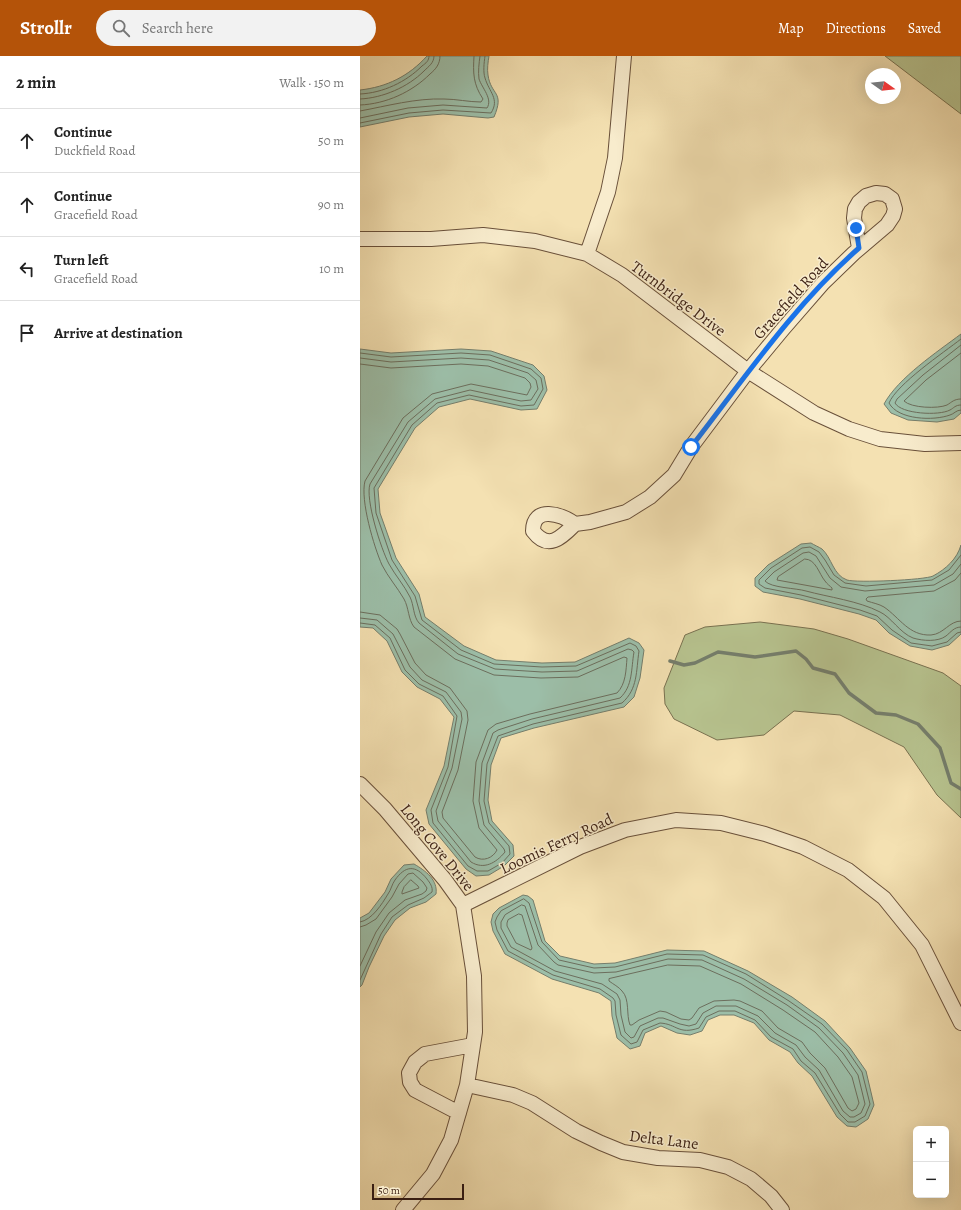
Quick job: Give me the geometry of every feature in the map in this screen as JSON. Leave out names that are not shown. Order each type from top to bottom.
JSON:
[{"type":"street","points":[[587,254],[608,192],[615,158],[624,56]]},
{"type":"street","name":"Turnbridge Drive","points":[[360,239],[431,239],[483,235],[535,241],[587,254],[622,275],[748,371],[814,413],[849,429],[880,439],[925,444],[961,443]]},
{"type":"street","name":"Gracefield Road","points":[[575,524],[590,522],[626,512],[650,496],[674,475],[691,447],[748,371],[823,283],[859,248]]},
{"type":"street","name":"Long Cove Drive","points":[[360,784],[385,809],[445,880],[463,905],[474,976],[473,1045],[467,1085],[451,1140],[434,1174],[403,1210]]},
{"type":"street","name":"Loomis Ferry Road","points":[[463,905],[580,847],[625,830],[676,820],[721,823],[765,834],[802,847],[848,870],[884,898],[922,945],[961,1023]]},
{"type":"street","points":[[459,1113],[415,1090],[410,1082],[409,1073],[415,1062],[425,1054],[473,1045]]},
{"type":"street","name":"Delta Lane","points":[[467,1085],[513,1095],[532,1103],[576,1131],[622,1152],[658,1158],[700,1160],[728,1166],[751,1179],[771,1196],[782,1210]]},
{"type":"shaded area","points":[[885,56],[961,56],[961,114],[901,68]]},
{"type":"shaded area","points":[[760,622],[814,629],[848,639],[943,673],[961,686],[961,818],[937,795],[904,747],[840,715],[794,711],[764,735],[717,740],[674,719],[665,704],[664,688],[685,635],[705,627]]},
{"type":"water","points":[[427,56],[489,56],[488,75],[498,98],[497,109],[494,117],[488,118],[443,114],[409,117],[360,127],[360,90],[388,83],[405,75]]},
{"type":"water","points":[[961,334],[961,413],[954,419],[937,422],[908,420],[891,413],[884,404],[890,394],[908,375]]},
{"type":"water","points":[[360,349],[391,353],[461,349],[491,351],[533,365],[544,376],[547,390],[537,409],[521,410],[470,399],[439,407],[415,428],[378,489],[380,513],[396,558],[419,594],[425,617],[464,646],[496,660],[542,663],[575,662],[629,638],[639,643],[644,650],[640,678],[634,697],[624,707],[534,728],[501,738],[491,765],[488,800],[492,821],[513,845],[514,856],[504,866],[489,875],[476,876],[466,869],[429,824],[426,810],[444,766],[454,717],[440,699],[417,687],[402,672],[387,641],[373,628],[360,627]]},
{"type":"water","points":[[811,543],[822,549],[842,578],[853,581],[905,580],[933,576],[950,563],[957,555],[961,545],[961,634],[949,645],[932,650],[910,646],[889,633],[876,620],[859,614],[800,599],[763,592],[755,586],[755,578],[768,565],[801,544]]},
{"type":"water","points":[[414,864],[427,873],[433,880],[436,894],[426,902],[410,908],[395,920],[384,936],[360,987],[360,918],[369,913],[385,892],[391,879],[404,865]]},
{"type":"water","points":[[523,895],[528,896],[533,900],[545,941],[560,956],[594,964],[615,963],[667,950],[704,951],[748,971],[792,997],[825,1021],[850,1048],[866,1071],[874,1105],[868,1119],[856,1127],[847,1126],[837,1117],[812,1076],[798,1063],[790,1052],[769,1040],[754,1023],[734,1015],[720,1015],[708,1020],[702,1031],[690,1035],[677,1033],[661,1026],[645,1033],[640,1046],[630,1049],[617,1038],[612,1016],[611,1001],[599,993],[552,979],[505,954],[493,931],[491,922],[493,914],[499,908]]},
{"type":"waterway","points":[[670,661],[684,665],[695,663],[718,652],[755,657],[796,651],[806,659],[813,668],[835,674],[849,693],[876,713],[896,715],[918,724],[940,748],[951,783],[961,789]]},
{"type":"route","points":[[691,447],[748,371],[783,329],[823,283],[859,248],[856,228]]}]
